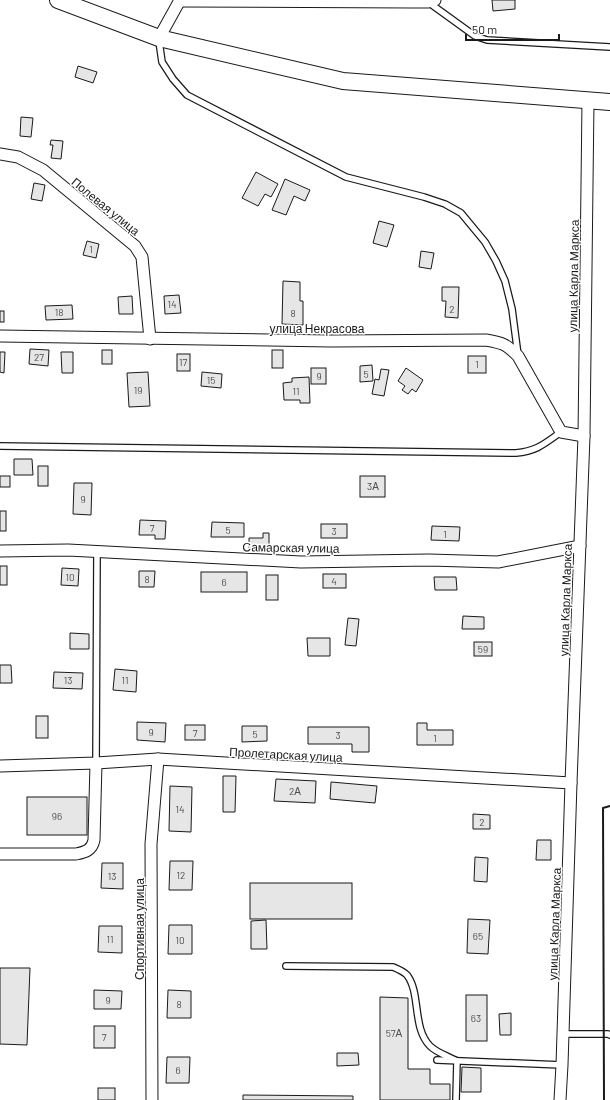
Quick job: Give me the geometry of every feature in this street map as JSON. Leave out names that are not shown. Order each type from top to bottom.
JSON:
[{"type":"street","points":[[58,0],[159,38],[343,81],[610,102]]},
{"type":"street","points":[[159,38],[180,0],[431,1]]},
{"type":"street","name":"улица Карла Маркса","points":[[560,1100],[584,436],[588,101]]},
{"type":"street","name":"Полевая улица","points":[[0,154],[18,157],[43,170],[135,246],[142,257],[150,338]]},
{"type":"street","name":"улица Некрасова","points":[[0,336],[331,341],[486,340],[498,342],[508,346],[518,356],[561,432]]},
{"type":"street","points":[[561,432],[584,436]]},
{"type":"street","name":"Самарская улица","points":[[0,551],[68,550],[301,562],[429,560],[498,562],[580,546]]},
{"type":"street","name":"Пролетарская улица","points":[[0,766],[158,759],[571,783]]},
{"type":"street","name":"Спортивная улица","points":[[152,1100],[151,844],[158,759]]},
{"type":"street","points":[[0,854],[76,854],[90,850],[94,840],[96,762]]},
{"type":"lane","points":[[431,1],[475,36],[487,40],[610,47]]},
{"type":"lane","points":[[159,38],[162,62],[173,79],[187,95],[346,177],[424,197],[445,204],[461,213],[485,242],[496,261],[505,282],[512,310],[518,356]]},
{"type":"lane","points":[[0,446],[516,453],[526,452],[538,448],[561,432]]},
{"type":"lane","points":[[96,762],[97,552]]},
{"type":"lane","points":[[286,966],[393,967],[401,970],[407,975],[412,985],[420,1028],[424,1038],[434,1050],[457,1061]]},
{"type":"lane","points":[[563,1034],[610,1035]]},
{"type":"lane","points":[[437,1060],[562,1065]]},
{"type":"lane","points":[[456,1100],[457,1061]]},
{"type":"building","points":[[492,0],[515,0],[515,9],[493,11]]},
{"type":"building","points":[[78,66],[97,72],[93,83],[75,77]]},
{"type":"building","points":[[21,117],[33,118],[31,137],[20,136]]},
{"type":"building","points":[[51,140],[63,141],[61,159],[51,158],[53,145],[50,145]]},
{"type":"building","points":[[256,172],[278,184],[271,197],[265,194],[258,206],[242,198]]},
{"type":"building","points":[[285,179],[310,190],[305,201],[294,196],[286,215],[272,210]]},
{"type":"building","points":[[34,183],[45,185],[42,201],[31,199]]},
{"type":"building","points":[[379,221],[394,225],[387,247],[373,243]]},
{"type":"building","points":[[87,241],[99,244],[96,258],[83,255]]},
{"type":"building","points":[[421,251],[434,253],[431,269],[419,267]]},
{"type":"building","points":[[283,281],[300,282],[300,301],[303,301],[303,325],[282,324]]},
{"type":"building","points":[[442,287],[459,287],[458,318],[445,317],[446,301],[442,301]]},
{"type":"building","points":[[179,295],[181,313],[165,314],[164,296]]},
{"type":"building","points":[[132,296],[133,314],[119,314],[118,297]]},
{"type":"building","points":[[72,305],[73,319],[46,320],[45,306]]},
{"type":"building","points":[[0,311],[4,311],[4,322],[0,322]]},
{"type":"building","points":[[30,349],[49,350],[48,366],[29,364]]},
{"type":"building","points":[[102,350],[112,350],[112,364],[102,364]]},
{"type":"building","points":[[272,350],[283,350],[283,368],[272,368]]},
{"type":"building","points":[[0,352],[5,352],[4,373],[0,372]]},
{"type":"building","points":[[61,352],[73,352],[73,373],[62,373]]},
{"type":"building","points":[[177,354],[190,354],[190,371],[177,371]]},
{"type":"building","points":[[468,356],[486,356],[486,373],[468,373]]},
{"type":"building","points":[[372,365],[373,381],[360,382],[360,366]]},
{"type":"building","points":[[311,368],[326,368],[326,384],[311,384]]},
{"type":"building","points":[[406,368],[423,380],[416,392],[412,389],[408,394],[402,390],[405,386],[398,381]]},
{"type":"building","points":[[381,369],[389,370],[384,396],[372,394],[375,379],[379,380]]},
{"type":"building","points":[[148,372],[150,406],[129,407],[127,373]]},
{"type":"building","points":[[202,372],[222,374],[221,388],[201,386]]},
{"type":"building","points":[[309,377],[310,403],[300,403],[300,400],[284,400],[283,383],[292,382],[292,378]]},
{"type":"building","points":[[14,459],[32,459],[33,475],[14,475]]},
{"type":"building","points":[[38,466],[48,466],[48,486],[38,486]]},
{"type":"building","points":[[0,476],[10,476],[10,487],[0,487]]},
{"type":"building","points":[[360,476],[385,476],[385,497],[360,497]]},
{"type":"building","points":[[74,483],[92,483],[91,515],[73,514]]},
{"type":"building","points":[[0,511],[6,511],[6,531],[0,531]]},
{"type":"building","points":[[140,520],[166,521],[165,539],[155,539],[155,535],[139,535]]},
{"type":"building","points":[[212,522],[244,523],[244,537],[211,537]]},
{"type":"building","points":[[321,524],[347,524],[347,538],[321,538]]},
{"type":"building","points":[[432,526],[460,527],[459,541],[431,540]]},
{"type":"building","points":[[263,533],[269,533],[269,549],[249,549],[249,538],[263,538]]},
{"type":"building","points":[[0,566],[7,566],[7,585],[0,585]]},
{"type":"building","points":[[62,568],[79,569],[78,586],[61,585]]},
{"type":"building","points":[[139,571],[155,571],[154,587],[139,587]]},
{"type":"building","points":[[201,572],[247,572],[247,592],[201,592]]},
{"type":"building","points":[[323,574],[346,574],[346,588],[323,588]]},
{"type":"building","points":[[266,575],[278,575],[278,600],[266,600]]},
{"type":"building","points":[[434,577],[456,577],[457,590],[435,590]]},
{"type":"building","points":[[463,616],[484,617],[484,629],[462,629]]},
{"type":"building","points":[[348,618],[359,619],[356,646],[345,645]]},
{"type":"building","points":[[70,633],[89,634],[89,649],[70,649]]},
{"type":"building","points":[[307,638],[330,638],[330,656],[308,656]]},
{"type":"building","points":[[474,642],[492,642],[492,656],[474,656]]},
{"type":"building","points":[[0,665],[11,665],[12,683],[0,683]]},
{"type":"building","points":[[115,669],[137,671],[136,692],[113,690]]},
{"type":"building","points":[[54,672],[83,673],[82,689],[53,688]]},
{"type":"building","points":[[36,716],[48,716],[48,738],[36,738]]},
{"type":"building","points":[[137,722],[166,723],[165,742],[137,740]]},
{"type":"building","points":[[417,723],[427,723],[427,730],[453,730],[453,745],[417,745]]},
{"type":"building","points":[[185,725],[205,725],[205,740],[185,740]]},
{"type":"building","points":[[242,726],[267,726],[267,741],[242,742]]},
{"type":"building","points":[[308,727],[369,727],[369,752],[352,752],[352,744],[308,744]]},
{"type":"building","points":[[223,776],[236,776],[235,812],[223,812]]},
{"type":"building","points":[[276,779],[316,781],[315,803],[274,801]]},
{"type":"building","points":[[331,782],[377,786],[375,803],[330,799]]},
{"type":"building","points":[[170,786],[192,787],[191,832],[169,831]]},
{"type":"building","points":[[27,797],[87,797],[87,835],[27,835]]},
{"type":"building","points":[[473,814],[490,815],[490,829],[473,829]]},
{"type":"building","points":[[537,840],[551,840],[551,860],[536,860]]},
{"type":"building","points":[[475,857],[488,858],[487,882],[474,881]]},
{"type":"building","points":[[170,861],[193,861],[192,890],[169,890]]},
{"type":"building","points":[[102,863],[123,863],[123,889],[101,888]]},
{"type":"building","points":[[250,883],[352,883],[352,919],[250,919]]},
{"type":"building","points":[[468,919],[490,920],[488,954],[467,953]]},
{"type":"building","points":[[266,920],[267,949],[251,949],[251,921]]},
{"type":"building","points":[[169,925],[192,925],[192,954],[168,954]]},
{"type":"building","points":[[99,926],[122,926],[122,953],[98,952]]},
{"type":"building","points":[[0,968],[30,968],[27,1045],[0,1044]]},
{"type":"building","points":[[94,990],[122,991],[121,1009],[94,1009]]},
{"type":"building","points":[[168,990],[191,991],[191,1018],[167,1018]]},
{"type":"building","points":[[466,995],[487,995],[487,1041],[466,1041]]},
{"type":"building","points":[[380,997],[408,998],[408,1069],[430,1069],[430,1084],[450,1084],[450,1100],[380,1100]]},
{"type":"building","points":[[511,1013],[511,1035],[500,1035],[499,1014]]},
{"type":"building","points":[[94,1026],[115,1026],[115,1048],[94,1048]]},
{"type":"building","points":[[337,1053],[358,1053],[359,1065],[337,1066]]},
{"type":"building","points":[[167,1057],[190,1057],[189,1083],[166,1083]]},
{"type":"building","points":[[462,1067],[481,1068],[481,1092],[461,1092]]},
{"type":"building","points":[[98,1088],[115,1088],[115,1100],[98,1100]]},
{"type":"building","points":[[243,1095],[353,1096],[353,1100],[243,1100]]},
{"type":"wall","points":[[604,1100],[603,808],[610,806]]}]
